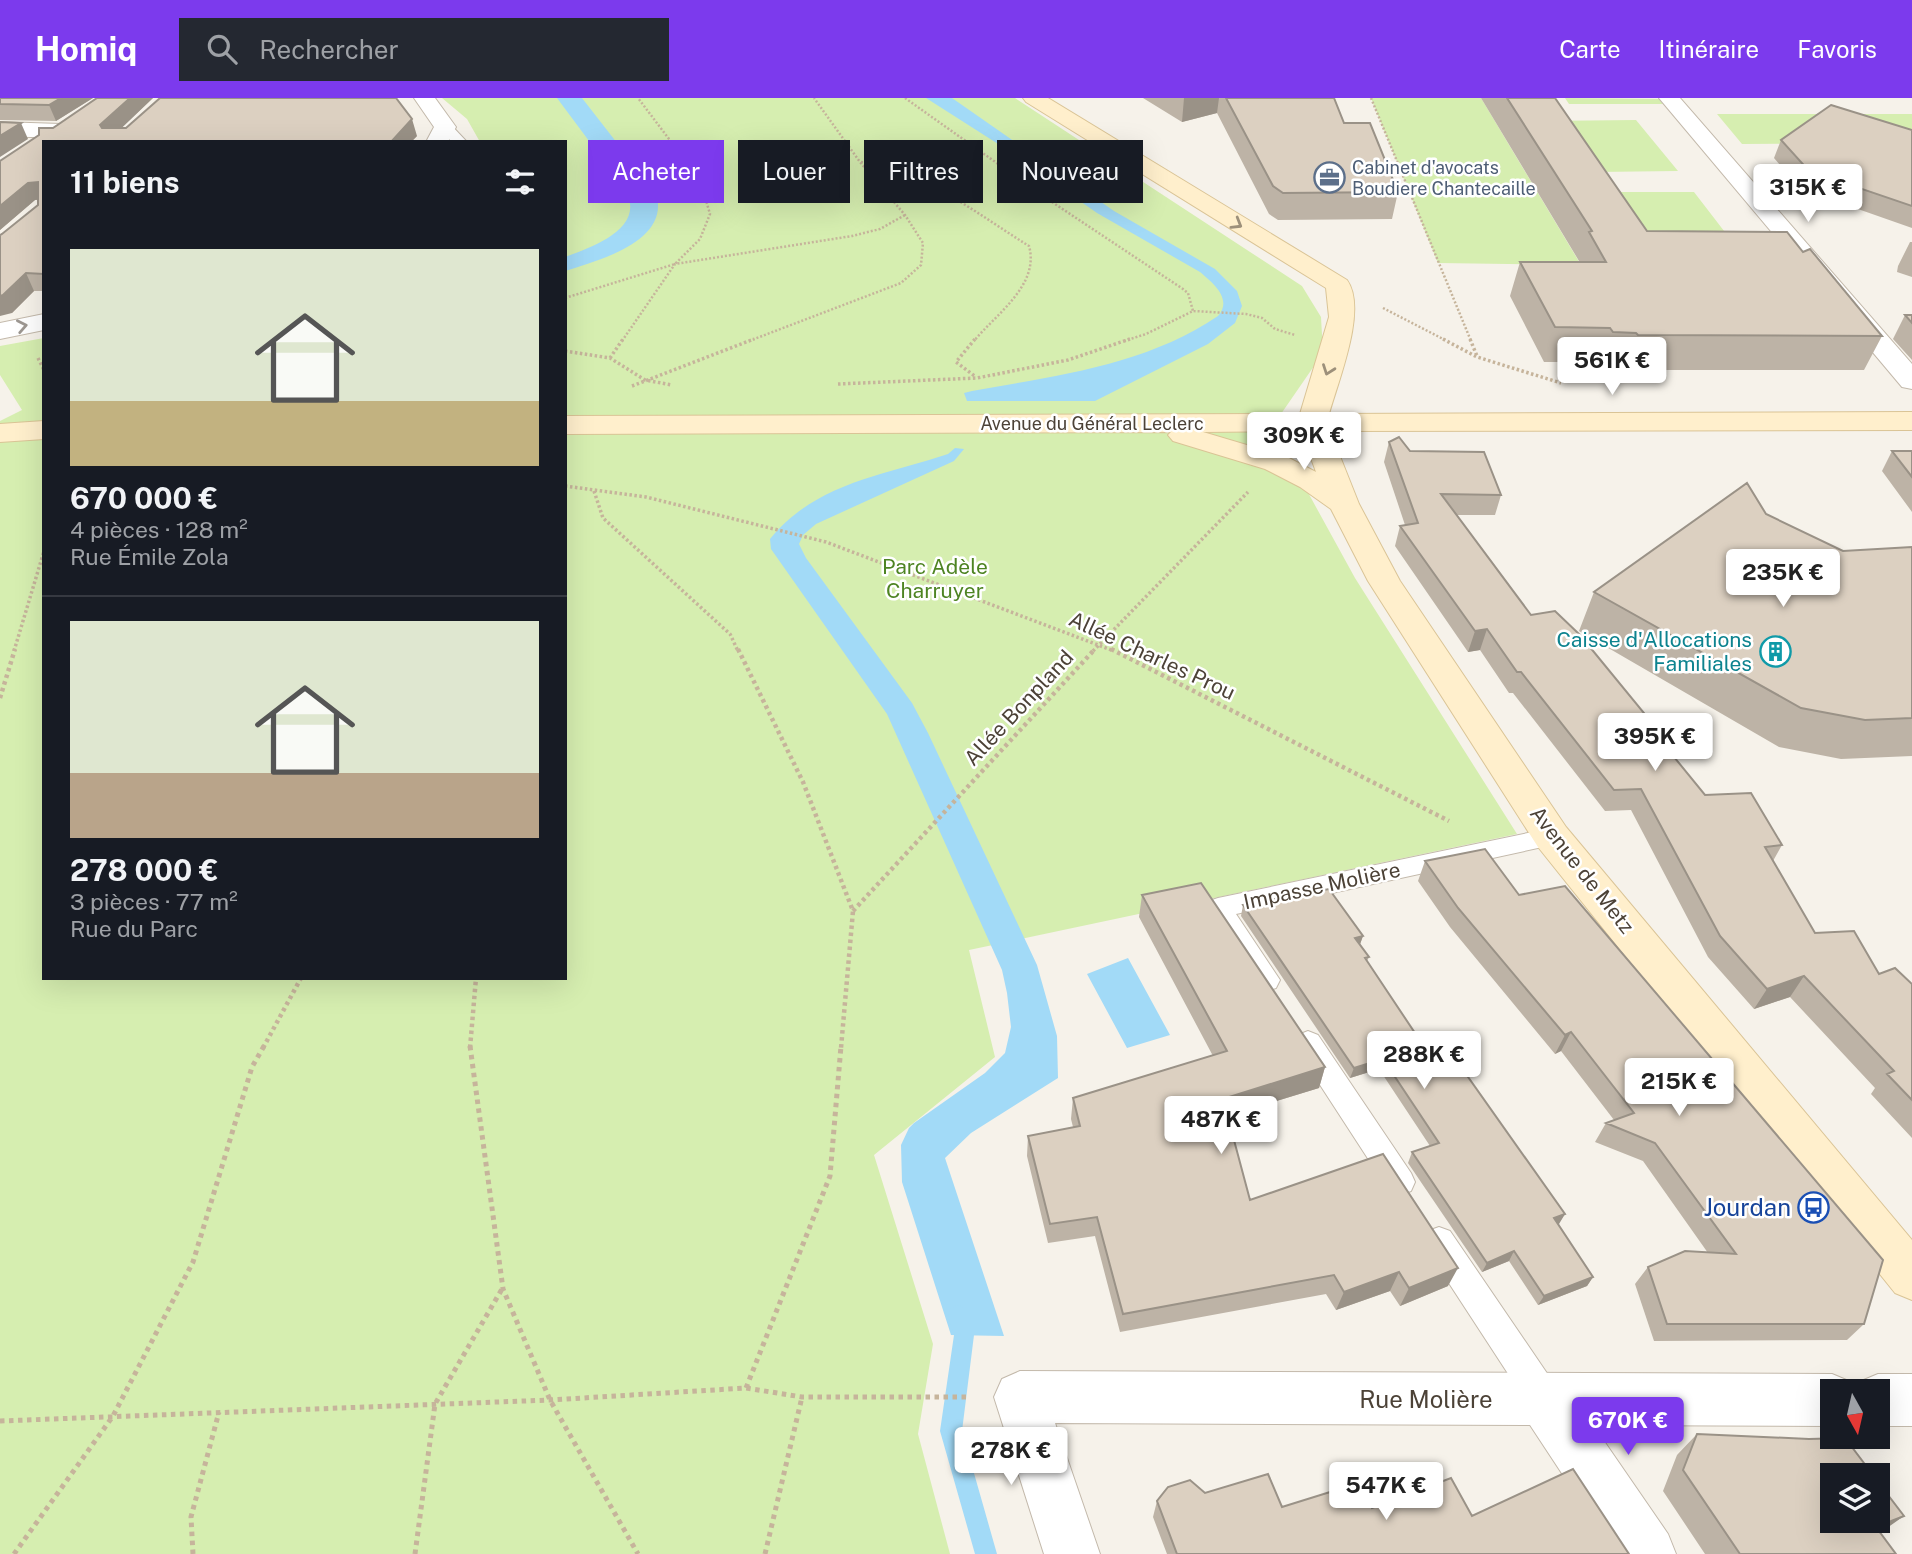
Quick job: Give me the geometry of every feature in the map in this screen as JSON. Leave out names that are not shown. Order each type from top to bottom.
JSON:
[{"type":"street","points":[[424,98],[447,137]]},
{"type":"street","points":[[1033,98],[1338,285],[1342,317],[1312,423]]},
{"type":"street","points":[[1669,98],[1690,98]]},
{"type":"street","points":[[1669,98],[1912,380]]},
{"type":"street","points":[[48,140],[82,118]]},
{"type":"street","points":[[0,129],[42,140]]},
{"type":"street","points":[[0,331],[42,322]]},
{"type":"street","name":"Avenue du Général Leclerc","points":[[567,425],[1912,421]]},
{"type":"street","name":"Avenue de Metz","points":[[1312,423],[1344,504],[1384,581],[1552,837],[1912,1278]]},
{"type":"street","points":[[1145,424],[1276,463],[1311,481],[1344,504]]},
{"type":"street","points":[[0,426],[42,428]]},
{"type":"street","points":[[0,433],[42,428]]},
{"type":"street","points":[[1020,1397],[1072,1554]]},
{"type":"street","name":"Rue Molière","points":[[1020,1397],[1820,1400]]},
{"type":"street","points":[[1890,1400],[1912,1400]]},
{"type":"street","points":[[1545,1401],[1648,1554]]},
{"type":"lane","name":"Impasse Molière","points":[[1545,1401],[1218,908],[1552,837]]},
{"type":"path","points":[[610,358],[675,264],[699,239],[710,214],[700,180],[638,98]]},
{"type":"path","points":[[645,380],[901,284],[921,265],[923,243],[905,215],[860,162],[814,98]]},
{"type":"path","points":[[905,98],[966,140]]},
{"type":"path","points":[[1371,98],[1477,357]]},
{"type":"path","points":[[983,152],[1049,200],[1183,289],[1188,293],[1193,311]]},
{"type":"path","points":[[956,203],[1029,246],[1033,260],[1019,294],[990,322],[956,362],[977,378]]},
{"type":"path","points":[[567,297],[675,264],[852,236],[880,229],[905,215]]},
{"type":"path","points":[[1338,285],[1477,357],[1562,383]]},
{"type":"path","points":[[837,384],[977,378],[1068,360],[1146,334],[1193,311],[1244,313],[1262,318],[1275,329],[1307,338],[1316,332],[1338,335]]},
{"type":"path","points":[[567,351],[610,358],[645,380],[679,387]]},
{"type":"path","name":"Allée Bonpland","points":[[853,911],[1100,644],[1276,463]]},
{"type":"path","name":"Allée Charles Prou","points":[[567,486],[646,497],[826,541],[1100,644],[1456,824]]},
{"type":"path","points":[[594,491],[603,518],[730,634],[803,782],[853,911],[830,1176],[746,1388]]},
{"type":"path","points":[[0,698],[42,558]]},
{"type":"path","points":[[14,1554],[113,1416],[193,1262],[252,1067],[300,980]]},
{"type":"path","points":[[476,980],[469,1040],[503,1289],[550,1400],[638,1554]]},
{"type":"path","points":[[415,1554],[435,1404],[503,1289]]},
{"type":"path","points":[[0,1421],[550,1400],[746,1388],[802,1397],[1020,1397]]},
{"type":"path","points":[[765,1554],[802,1397]]},
{"type":"path","points":[[192,1554],[191,1517],[219,1412]]},
{"type":"green space","name":"Parc Adèle Charruyer","points":[[442,98],[1015,98],[1079,140],[997,140],[997,203],[1143,203],[1143,182],[1302,286],[1321,317],[1323,353],[1272,427],[1355,578],[1517,834],[969,950],[995,1057],[874,1155],[933,1344],[918,1434],[950,1554],[0,1554],[0,421],[22,410],[0,375],[0,346],[42,338],[42,980],[567,980],[567,140],[479,140],[467,119]]},
{"type":"green space","points":[[1371,98],[1481,98],[1581,265],[1438,263]]},
{"type":"green space","points":[[1565,98],[1659,99],[1663,104],[1569,104]]},
{"type":"green space","points":[[1717,114],[1912,114],[1912,152],[1891,143],[1742,144]]},
{"type":"green space","points":[[1636,120],[1678,171],[1596,172],[1541,121]]},
{"type":"green space","points":[[1587,192],[1694,192],[1731,240],[1619,240]]},
{"type":"water","points":[[557,98],[582,98],[615,140],[588,140]]},
{"type":"water","points":[[926,98],[952,98],[1012,140],[995,142]]},
{"type":"water","points":[[630,203],[657,203],[658,210],[653,224],[643,236],[613,254],[567,270],[567,256],[603,241],[624,224],[629,214]]},
{"type":"water","points":[[1083,203],[1103,203],[1215,269],[1237,291],[1242,306],[1235,323],[1208,344],[1095,401],[967,401],[964,393],[1068,374],[1131,357],[1190,333],[1218,316],[1222,310],[1222,298],[1200,272]]},
{"type":"water","points":[[955,448],[964,449],[954,461],[816,524],[803,535],[799,544],[806,558],[912,703],[928,733],[1037,965],[1057,1036],[1058,1078],[971,1133],[945,1158],[1004,1336],[951,1335],[902,1182],[901,1145],[914,1123],[985,1073],[1005,1053],[1011,1027],[1002,970],[887,714],[771,549],[770,539],[788,520],[829,493],[876,475],[948,454]]},
{"type":"water","points":[[1128,958],[1170,1035],[1127,1048],[1087,974]]},
{"type":"building","points":[[0,98],[61,98],[49,105],[0,104]]},
{"type":"building","points":[[97,98],[130,98],[100,125],[102,128],[126,128],[160,98],[396,98],[412,119],[393,140],[42,140],[42,274],[26,273],[0,296],[0,235],[38,205],[38,182],[28,183],[0,206],[0,161],[39,135],[39,128],[53,128]]},
{"type":"building","points":[[1226,98],[1334,98],[1344,123],[1370,123],[1398,192],[1283,193],[1273,186]]},
{"type":"building","points":[[1507,98],[1555,98],[1647,231],[1787,232],[1803,252],[1810,249],[1882,336],[1638,335],[1613,332],[1610,328],[1555,327],[1520,262],[1606,262],[1589,232],[1592,231]]},
{"type":"building","points":[[1831,105],[1912,130],[1912,206],[1809,171],[1781,140]]},
{"type":"building","points":[[0,122],[21,123],[0,136]]},
{"type":"building","points":[[1399,437],[1410,451],[1484,452],[1501,495],[1441,494],[1531,615],[1555,611],[1580,635],[1653,724],[1648,725],[1705,795],[1751,793],[1782,845],[1765,847],[1815,933],[1854,931],[1879,974],[1895,968],[1912,984],[1912,1100],[1887,1074],[1894,1071],[1804,976],[1767,989],[1720,936],[1641,789],[1614,790],[1521,672],[1517,672],[1487,629],[1475,631],[1400,526],[1418,523],[1389,442]]},
{"type":"building","points":[[1892,451],[1912,451],[1912,477]]},
{"type":"building","points":[[1747,483],[1766,514],[1843,551],[1912,547],[1912,718],[1865,720],[1801,708],[1594,592]]},
{"type":"building","points":[[1485,849],[1519,895],[1565,886],[1883,1260],[1864,1324],[1667,1324],[1648,1267],[1685,1251],[1736,1254],[1655,1143],[1606,1123],[1634,1113],[1571,1032],[1565,1035],[1458,908],[1425,861]]},
{"type":"building","points":[[1201,883],[1325,1067],[1223,1099],[1250,1200],[1383,1154],[1458,1268],[1409,1288],[1399,1272],[1344,1292],[1334,1275],[1123,1314],[1097,1217],[1050,1224],[1028,1136],[1080,1126],[1073,1098],[1227,1051],[1142,895]]},
{"type":"building","points":[[1329,889],[1363,936],[1355,938],[1369,957],[1365,958],[1437,1066],[1456,1060],[1565,1214],[1554,1218],[1593,1277],[1544,1296],[1514,1251],[1487,1263],[1412,1152],[1439,1143],[1383,1059],[1354,1068],[1243,905]]},
{"type":"building","points":[[1697,1434],[1820,1439],[1820,1449],[1853,1449],[1864,1463],[1820,1463],[1820,1533],[1880,1533],[1896,1554],[1740,1554],[1683,1470]]},
{"type":"building","points":[[1573,1469],[1629,1554],[1177,1554],[1157,1501],[1168,1487],[1190,1480],[1205,1493],[1268,1474],[1282,1507],[1359,1483],[1372,1508],[1451,1478],[1472,1516]]},
{"type":"building","points":[[1890,1498],[1904,1516],[1890,1522]]},
{"type":"waterway","points":[[958,1315],[964,1335],[951,1431],[986,1554]]},
{"type":"place","name":"Cabinet d'avocats Boudiere Chantecaille","points":[[1329,178]]},
{"type":"place","name":"Caisse d'Allocations Familiales","points":[[1775,652]]},
{"type":"place","name":"Jourdan","points":[[1814,1208]]}]
